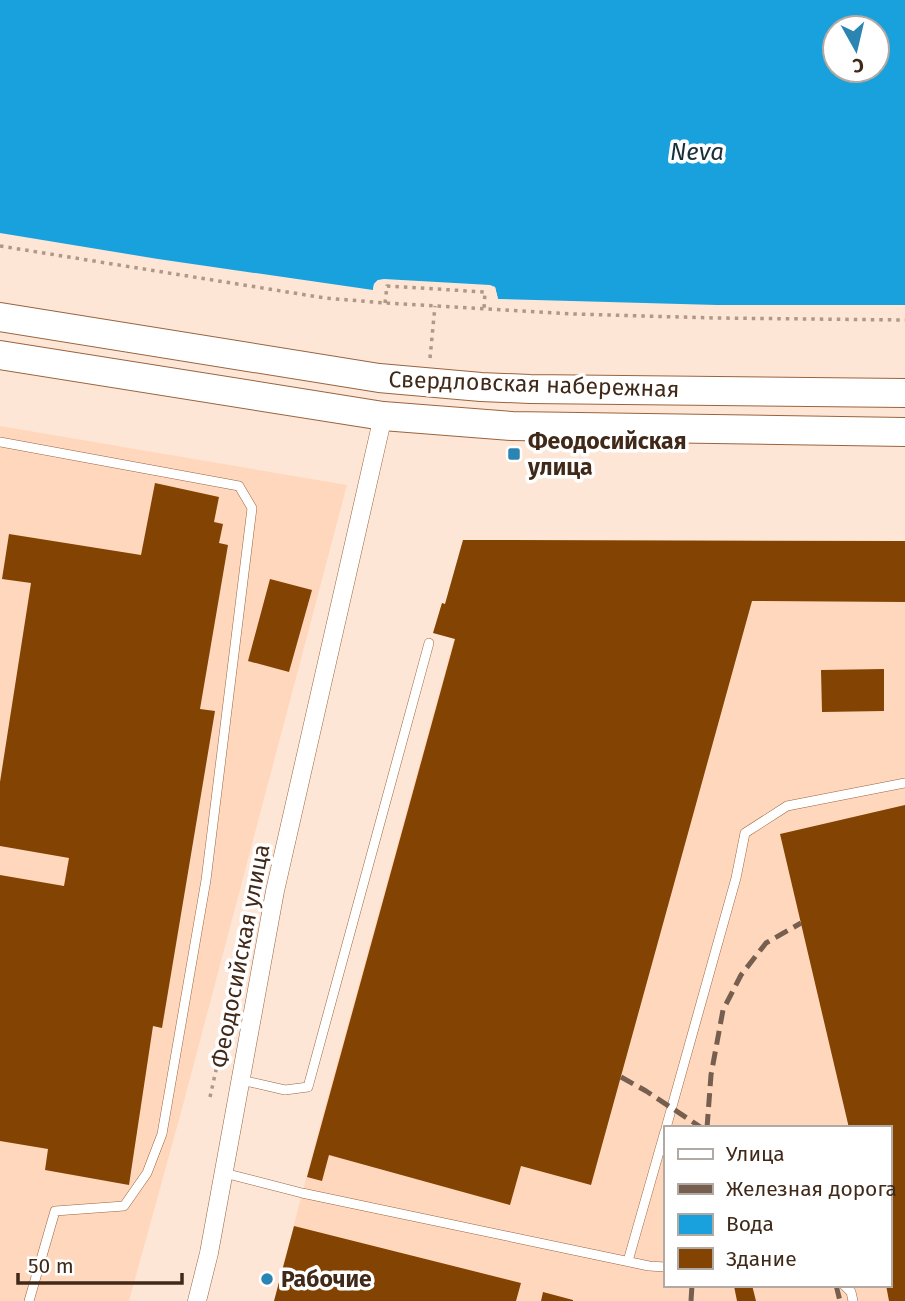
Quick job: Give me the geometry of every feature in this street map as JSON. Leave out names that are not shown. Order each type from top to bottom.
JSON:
[{"type":"main road","name":"Свердловская набережная","points":[[0,317],[379,378],[481,387],[905,393]]},
{"type":"main road","name":"Свердловская набережная","points":[[0,355],[383,416],[512,426],[905,432]]},
{"type":"street","name":"Феодосийская улица","points":[[197,1301],[209,1253],[275,891],[383,416]]},
{"type":"lane","points":[[0,442],[239,486],[252,508],[206,880],[162,1134],[147,1173],[124,1206],[54,1211],[29,1301]]},
{"type":"lane","points":[[241,1080],[285,1090],[308,1087],[429,643]]},
{"type":"lane","points":[[667,1126],[736,878],[745,833],[787,806],[905,783]]},
{"type":"lane","points":[[628,1262],[664,1136]]},
{"type":"lane","points":[[224,1173],[302,1193],[628,1262],[664,1266]]},
{"type":"path","points":[[0,246],[325,298],[385,303],[587,315],[905,320]]},
{"type":"path","points":[[385,303],[387,285],[485,292],[484,309]]},
{"type":"path","points":[[430,358],[435,306]]},
{"type":"shaded area","points":[[0,426],[347,485],[129,1301],[0,1301]]},
{"type":"shaded area","points":[[463,540],[905,541],[905,1301],[274,1301],[454,639],[433,633],[442,603],[445,604]]},
{"type":"water","name":"Neva","points":[[0,0],[905,0],[905,305],[717,305],[498,299],[495,287],[378,280],[373,290],[0,233]]},
{"type":"pier","points":[[378,280],[490,285],[495,287],[498,299],[494,299],[489,288],[384,282],[377,286],[377,291],[373,290]]},
{"type":"building","points":[[155,483],[219,497],[214,522],[223,524],[219,543],[228,545],[200,709],[215,711],[162,1028],[153,1026],[129,1185],[45,1170],[48,1149],[0,1141],[0,875],[64,886],[69,858],[0,846],[0,782],[31,583],[2,579],[9,534],[141,555]]},
{"type":"building","points":[[463,540],[905,541],[905,602],[752,601],[591,1185],[521,1166],[510,1205],[329,1155],[322,1181],[307,1177],[455,639],[433,633],[442,603],[445,604]]},
{"type":"building","points":[[270,579],[312,590],[289,672],[248,661]]},
{"type":"building","points":[[884,669],[884,711],[822,712],[821,670]]},
{"type":"building","points":[[905,805],[905,1301],[889,1301],[886,1287],[891,1287],[891,1126],[849,1126],[780,834]]},
{"type":"building","points":[[294,1226],[521,1283],[516,1301],[274,1301]]},
{"type":"building","points":[[734,1287],[752,1287],[756,1301],[737,1301]]},
{"type":"building","points":[[543,1292],[573,1300],[573,1301],[541,1301]]},
{"type":"railway","points":[[707,1126],[711,1075],[723,1010],[741,975],[766,943],[801,923]]},
{"type":"railway","points":[[621,1077],[699,1126]]},
{"type":"railway","points":[[691,1301],[692,1287]]},
{"type":"railway","points":[[836,1287],[840,1301]]},
{"type":"place","name":"Феодосийская улица","points":[[514,454]]},
{"type":"place","name":"Рабочие","points":[[267,1279]]}]
